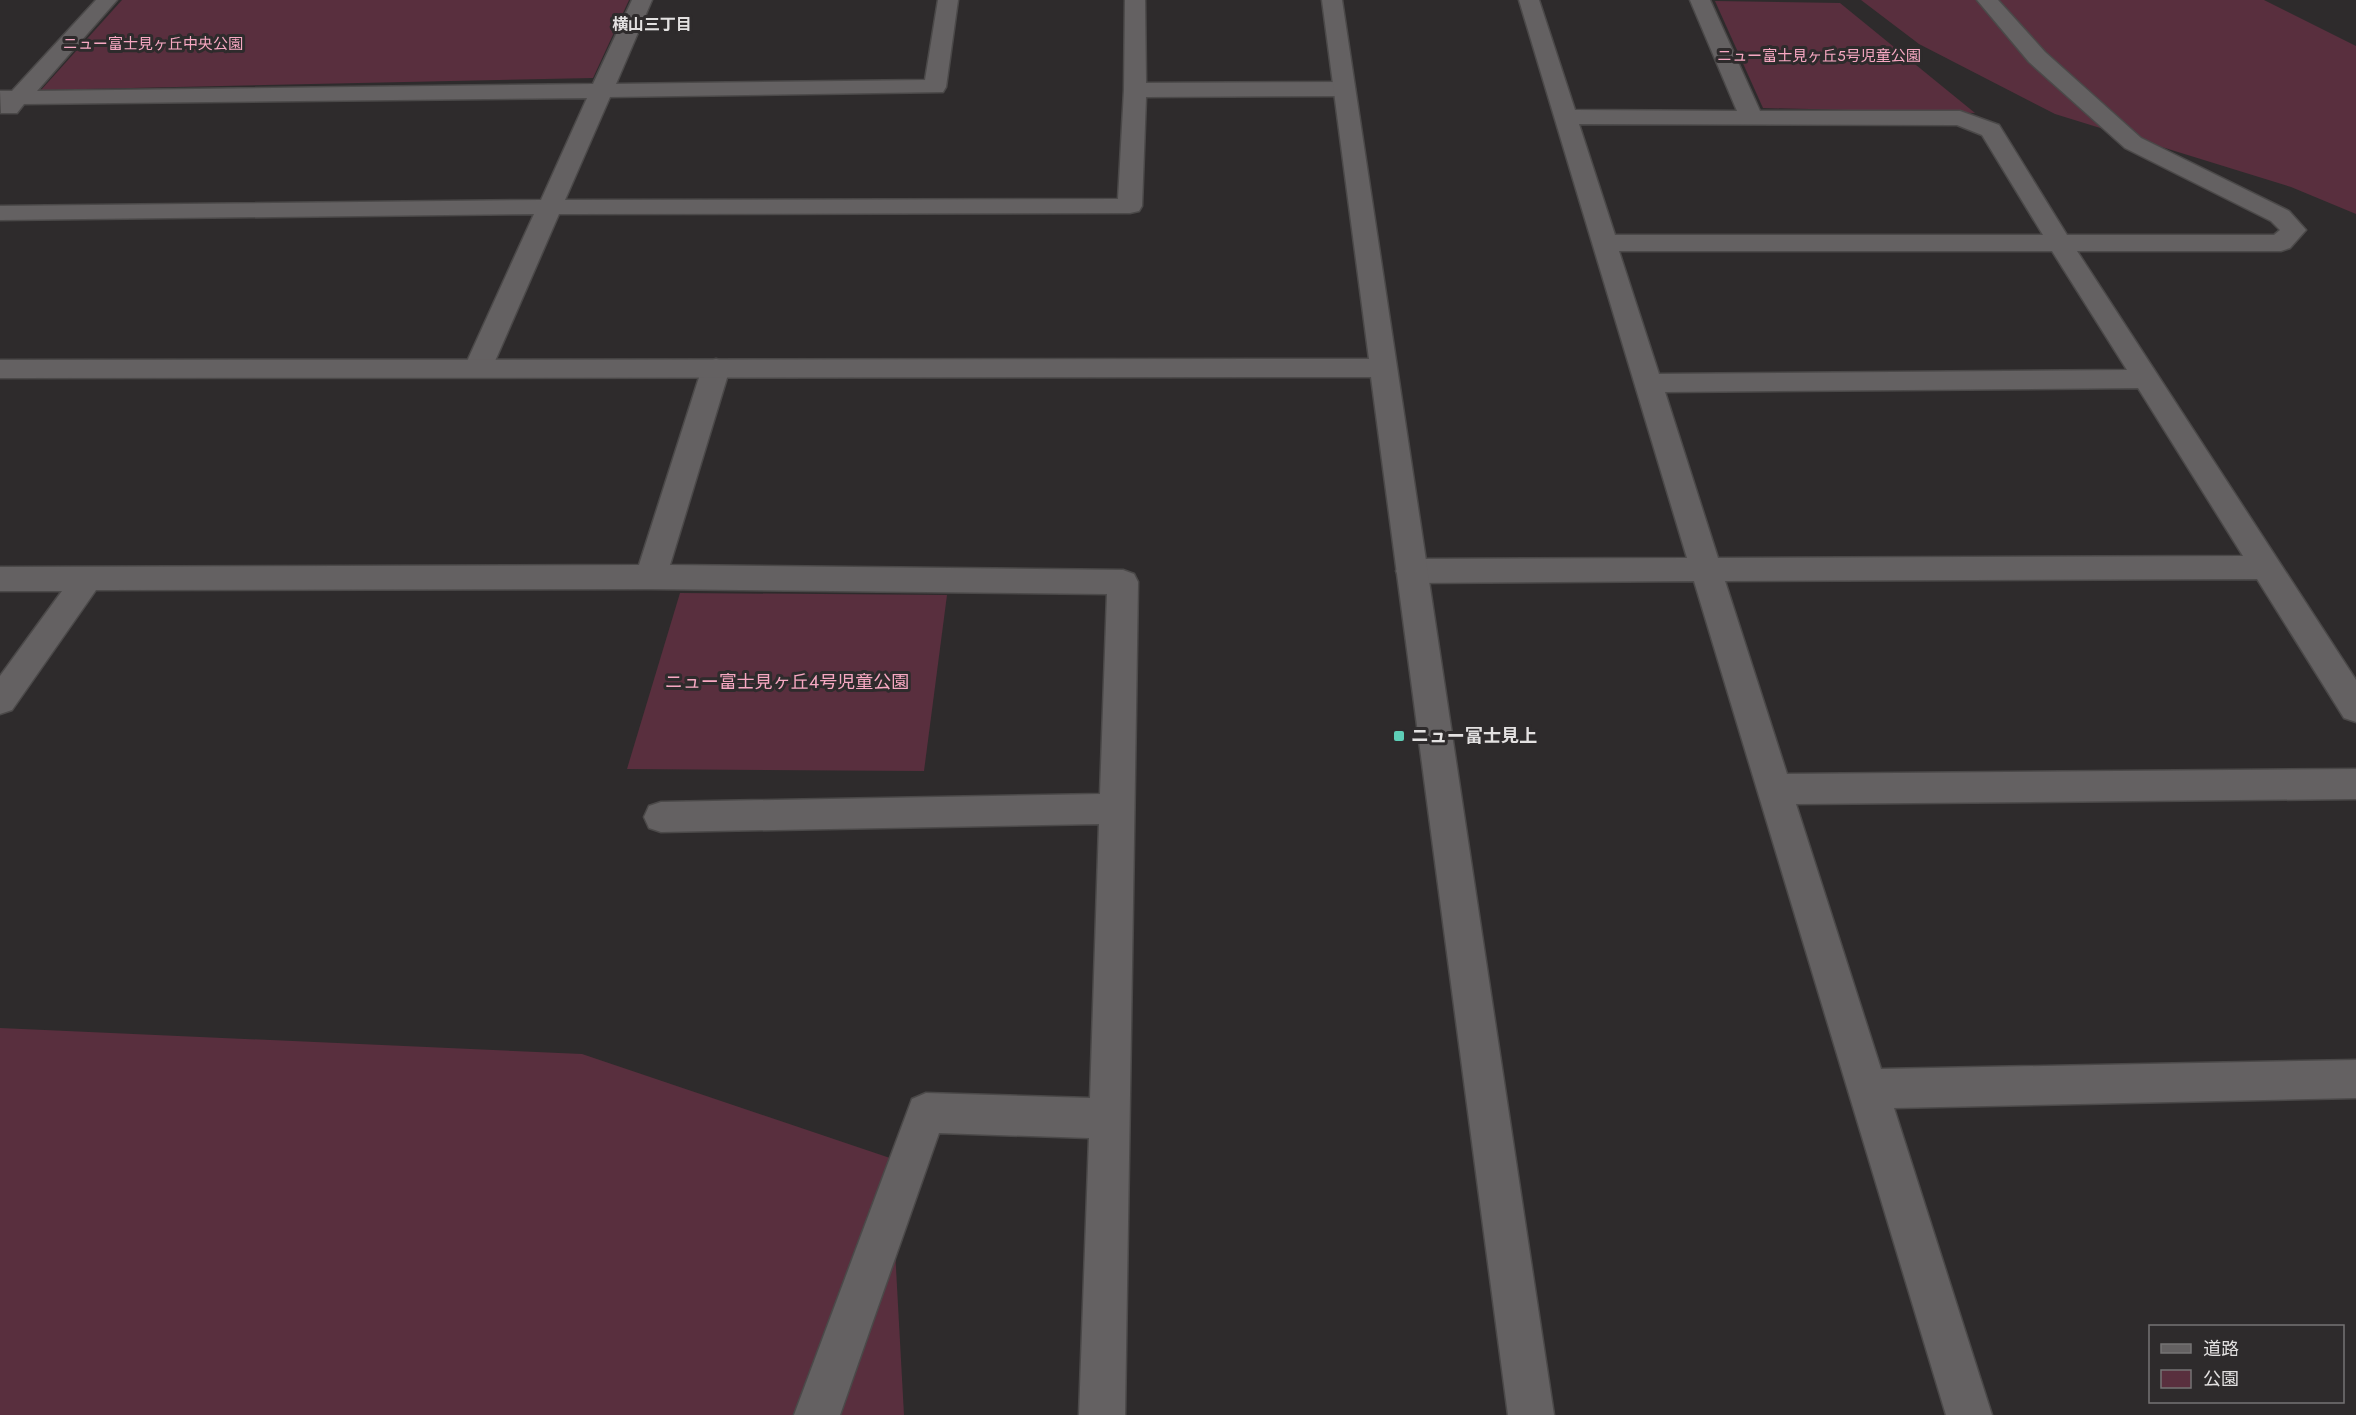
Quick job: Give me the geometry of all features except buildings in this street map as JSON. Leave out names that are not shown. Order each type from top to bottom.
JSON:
[{"type":"street","points":[[0,118],[9,98],[107,0]]},
{"type":"street","points":[[478,368],[642,0]]},
{"type":"street","points":[[9,98],[935,87],[948,0]]},
{"type":"street","points":[[0,213],[550,207],[1130,206],[1136,90],[1135,0]]},
{"type":"street","points":[[1332,0],[1531,1415]]},
{"type":"street","points":[[1529,0],[1969,1415]]},
{"type":"street","points":[[1700,0],[1752,118]]},
{"type":"street","points":[[1604,243],[2281,243],[2294,230],[2280,216],[2133,143],[2037,57],[1987,0]]},
{"type":"street","points":[[1136,90],[1344,89]]},
{"type":"street","points":[[1565,117],[1960,118],[1991,130],[2059,242],[2356,708]]},
{"type":"street","points":[[651,577],[716,368]]},
{"type":"street","points":[[0,369],[1382,368]]},
{"type":"street","points":[[1648,383],[2146,379]]},
{"type":"street","points":[[1411,571],[2265,567]]},
{"type":"street","points":[[0,579],[651,577],[1123,582],[1102,1415]]},
{"type":"street","points":[[0,700],[88,578]]},
{"type":"street","points":[[1775,789],[2356,784]]},
{"type":"street","points":[[661,817],[1118,810]]},
{"type":"street","points":[[1868,1089],[2356,1079]]},
{"type":"street","points":[[817,1415],[926,1113],[1109,1119]]},
{"type":"green space","name":"ニュー富士見ヶ丘中央公園","points":[[122,0],[629,0],[593,78],[41,90]]},
{"type":"green space","points":[[1861,0],[2264,0],[2356,46],[2356,214],[2291,187],[2055,114],[1919,44]]},
{"type":"green space","name":"ニュー富士見ヶ丘5号児童公園","points":[[1715,1],[1840,3],[1975,113],[1763,108]]},
{"type":"green space","name":"ニュー富士見ヶ丘4号児童公園","points":[[680,593],[947,595],[924,771],[627,769]]},
{"type":"green space","points":[[0,1028],[582,1054],[890,1158],[904,1415],[0,1415]]},
{"type":"place","name":"ニュー富士見上","points":[[1399,736]]},
{"type":"district","name":"横山三丁目","points":[[652,24]]}]
